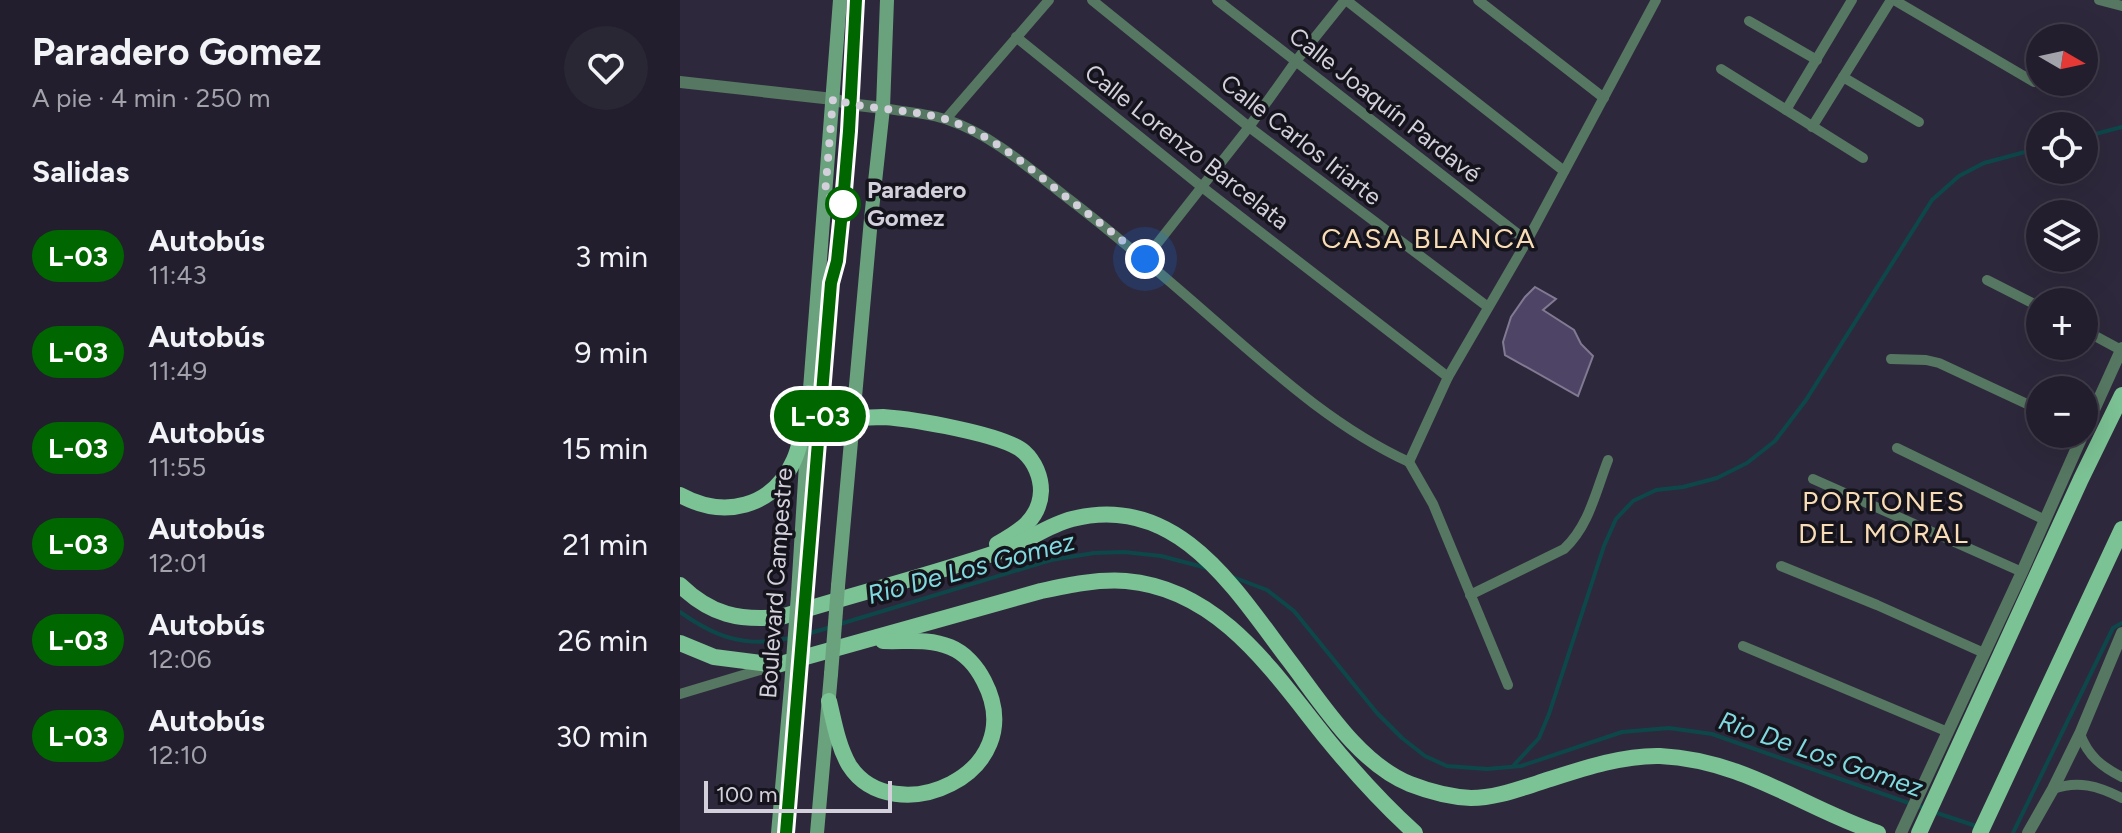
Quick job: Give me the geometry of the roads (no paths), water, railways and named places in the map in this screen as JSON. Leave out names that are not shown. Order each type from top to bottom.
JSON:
[{"type":"main road","name":"Boulevard Campestre","points":[[778,833],[840,0]]},
{"type":"main road","points":[[817,833],[852,419],[883,108],[887,0]]},
{"type":"main road","points":[[680,495],[695,503],[720,509],[755,501],[768,493],[795,459],[809,393]]},
{"type":"main road","points":[[1919,833],[1930,790],[2122,395]]},
{"type":"main road","points":[[852,419],[895,418],[980,434],[1005,440],[1025,452],[1037,471],[1041,491],[1031,519],[1008,538],[960,563]]},
{"type":"main road","points":[[680,585],[691,596],[727,615],[746,619],[781,617],[1005,549],[1056,524],[1088,516],[1117,516],[1172,532],[1202,553],[1225,577],[1329,714],[1373,762],[1408,783],[1469,798],[1507,793],[1629,759],[1656,756],[1686,758],[1740,772],[1878,833]]},
{"type":"main road","points":[[1980,833],[2122,529]]},
{"type":"main road","points":[[680,643],[714,657],[777,665],[1072,584],[1127,581],[1158,587],[1214,614],[1239,633],[1265,660],[1360,777],[1415,833]]},
{"type":"main road","points":[[829,701],[838,739],[849,765],[868,786],[883,793],[912,798],[938,793],[963,780],[984,757],[991,743],[994,709],[980,672],[967,658],[953,648],[935,642],[865,640]]},
{"type":"street","points":[[946,119],[1049,0]]},
{"type":"street","name":"Calle Carlos Iriarte","points":[[1092,0],[1249,127],[1488,307]]},
{"type":"street","name":"Calle Joaquín Pardavé","points":[[1217,0],[1527,241]]},
{"type":"street","points":[[1145,259],[1346,0],[1564,171]]},
{"type":"street","points":[[1478,0],[1604,98]]},
{"type":"street","points":[[1409,462],[1448,377],[1527,241],[1656,0]]},
{"type":"street","points":[[1786,110],[1852,0]]},
{"type":"street","points":[[1812,127],[1892,0],[2026,77]]},
{"type":"street","points":[[2099,0],[2122,6]]},
{"type":"street","points":[[1749,21],[1817,60]]},
{"type":"street","name":"Calle Lorenzo Barcelata","points":[[1016,37],[1202,187],[1448,377]]},
{"type":"street","points":[[1721,69],[1863,158]]},
{"type":"street","points":[[1843,77],[1919,122]]},
{"type":"street","points":[[680,82],[833,99],[946,119],[992,141],[1023,163],[1145,259],[1314,404],[1354,434],[1409,462],[1433,504],[1508,685]]},
{"type":"street","points":[[1987,280],[2026,300]]},
{"type":"street","points":[[2098,337],[2122,349],[2098,401]]},
{"type":"street","points":[[1891,359],[1939,363],[2026,403]]},
{"type":"street","points":[[1897,448],[2045,520]]},
{"type":"street","points":[[1901,833],[1930,790],[1948,732],[2077,448]]},
{"type":"street","points":[[1470,595],[1564,549],[1583,527],[1608,460]]},
{"type":"street","points":[[1813,479],[2022,572]]},
{"type":"street","points":[[1781,566],[1984,653]]},
{"type":"street","points":[[2028,833],[2080,734],[2122,633]]},
{"type":"street","points":[[1743,646],[1948,732]]},
{"type":"street","points":[[680,694],[777,665]]},
{"type":"street","points":[[2080,734],[2089,752],[2106,769],[2122,777]]},
{"type":"street","points":[[2053,789],[2085,784],[2122,798]]},
{"type":"waterway","points":[[2098,133],[2122,127]]},
{"type":"waterway","points":[[1514,765],[1539,738],[1549,714],[1604,546],[1616,519],[1633,501],[1656,490],[1717,478],[1747,463],[1775,441],[1806,400],[1932,200],[1959,176],[1984,163],[2026,152]]},
{"type":"waterway","name":"Rio De Los Gomez","points":[[840,624],[1051,560],[1094,553],[1161,556],[1207,568]]},
{"type":"waterway","name":"Rio De Los Gomez","points":[[1230,576],[1267,590],[1294,611],[1377,713],[1425,756],[1447,766],[1487,769],[1521,766],[1622,732],[1669,728],[1712,734],[1926,809]]},
{"type":"waterway","name":"Rio De Los Gomez","points":[[680,612],[718,634],[753,642],[789,638],[831,627]]},
{"type":"waterway","name":"Rio De Los Gomez","points":[[2013,833],[2113,628],[2122,623]]},
{"type":"waterway","name":"Rio De Los Gomez","points":[[1934,812],[1979,827]]},
{"type":"place","name":"Paradero Gomez","points":[[843,204]]},
{"type":"district","name":"CASA BLANCA","points":[[1429,238]]},
{"type":"district","name":"PORTONES DEL MORAL","points":[[1884,517]]}]
